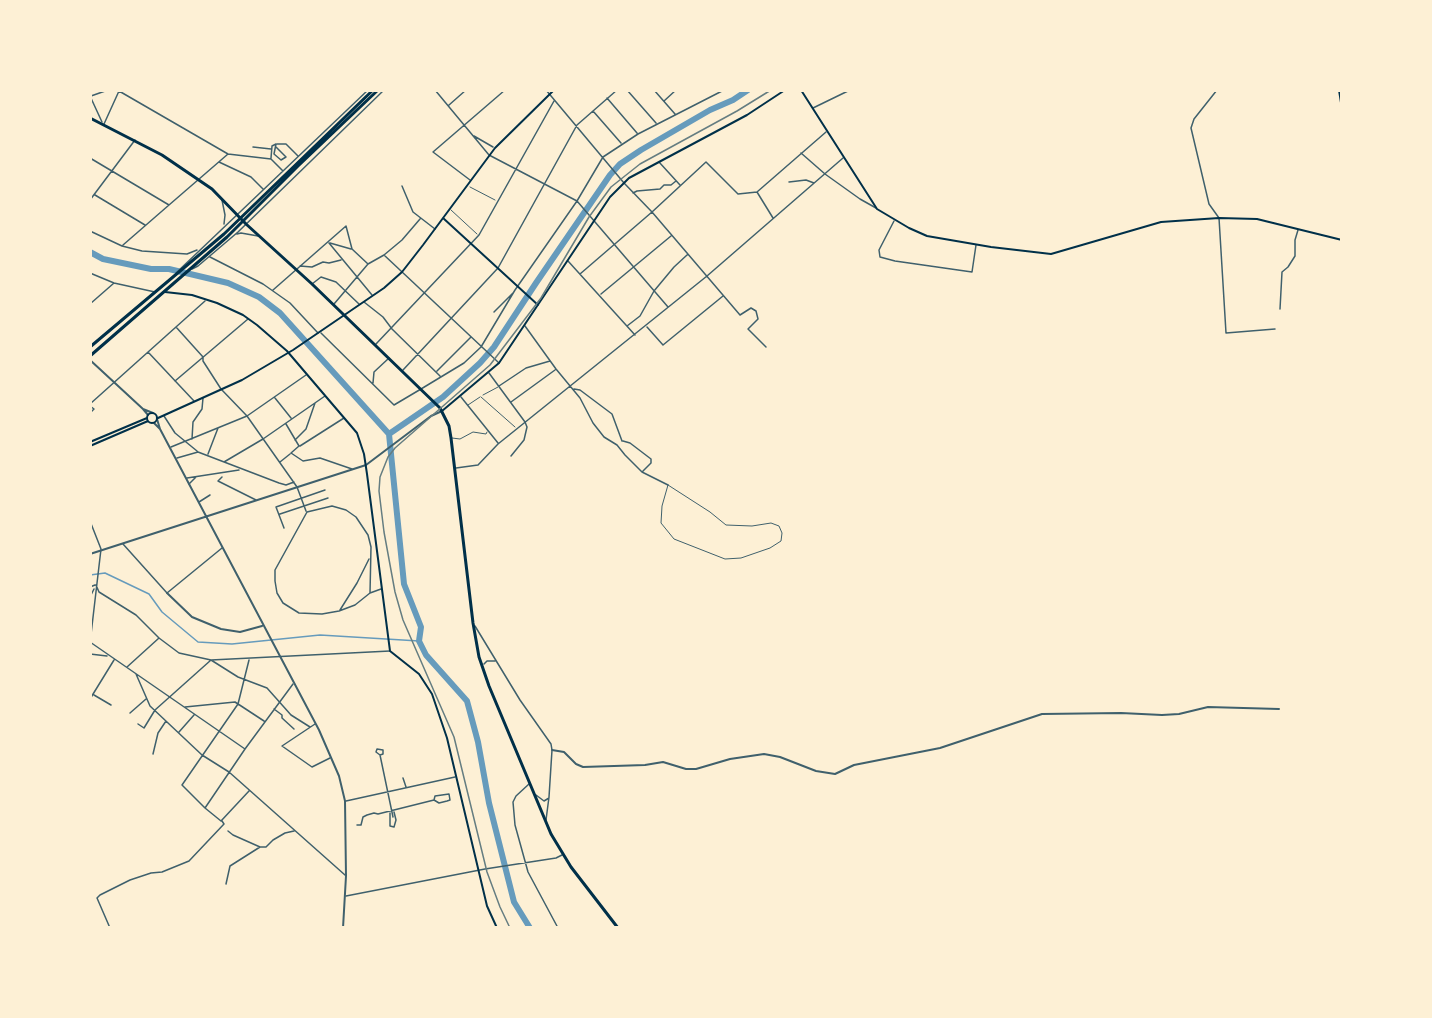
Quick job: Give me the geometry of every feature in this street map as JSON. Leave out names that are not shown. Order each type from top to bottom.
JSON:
[{"type":"main road","points":[[90,358],[203,260],[373,90]]},
{"type":"main road","points":[[297,165],[378,90]]},
{"type":"main road","points":[[148,418],[154,423],[163,415],[242,380],[293,350],[373,296],[402,272],[495,148],[554,90]]},
{"type":"main road","points":[[441,409],[489,374],[499,363],[569,262],[593,221],[623,182],[658,161],[747,115],[785,90]]},
{"type":"main road","points":[[801,90],[877,209],[927,236],[1051,254],[1161,222],[1219,218],[1257,219],[1342,240]]},
{"type":"main road","points":[[1340,91],[1342,109]]},
{"type":"main road","points":[[90,118],[135,140],[198,179],[312,284],[441,409],[449,426],[451,438],[473,623],[483,669],[546,824],[563,855],[618,928]]},
{"type":"main road","points":[[443,218],[538,305]]},
{"type":"main road","points":[[90,347],[194,258],[225,236]]},
{"type":"main road","points":[[165,292],[192,295],[229,307],[248,318],[276,339],[357,433],[366,465],[390,649],[419,674],[432,694],[447,738],[487,906],[498,928]]},
{"type":"main road","points":[[154,413],[163,415]]},
{"type":"main road","points":[[90,444],[148,418],[154,413]]},
{"type":"main road","points":[[154,413],[157,419]]},
{"type":"street","points":[[104,124],[90,96],[108,90]]},
{"type":"street","points":[[104,124],[119,90],[228,154],[271,159],[283,171]]},
{"type":"street","points":[[203,260],[236,234],[384,90]]},
{"type":"street","points":[[435,90],[489,155],[577,201],[669,308]]},
{"type":"street","points":[[448,105],[466,90]]},
{"type":"street","points":[[471,181],[433,152],[505,90]]},
{"type":"street","points":[[546,90],[740,315],[751,308],[756,311],[758,320],[748,329],[766,347]]},
{"type":"street","points":[[402,371],[498,268],[577,125],[616,90]]},
{"type":"street","points":[[627,90],[657,124]]},
{"type":"street","points":[[654,90],[675,115]]},
{"type":"street","points":[[664,101],[676,90]]},
{"type":"street","points":[[209,256],[273,290],[290,303],[394,405],[464,363],[481,347],[515,290],[577,201],[603,157],[638,134],[724,90]]},
{"type":"street","points":[[812,108],[850,90]]},
{"type":"street","points":[[1217,90],[1194,119],[1191,128],[1209,204],[1219,218],[1226,333],[1275,329]]},
{"type":"street","points":[[194,258],[200,249],[366,91]]},
{"type":"street","points":[[608,98],[638,134]]},
{"type":"street","points":[[375,345],[479,235],[554,99]]},
{"type":"street","points":[[593,111],[621,144]]},
{"type":"street","points":[[580,274],[706,162],[738,194],[757,192],[827,131]]},
{"type":"street","points":[[473,136],[495,148]]},
{"type":"street","points":[[90,200],[135,140]]},
{"type":"street","points":[[271,159],[273,145],[286,144],[299,157]]},
{"type":"street","points":[[253,147],[272,149]]},
{"type":"street","points":[[801,153],[825,174],[877,209]]},
{"type":"street","points":[[122,246],[228,154]]},
{"type":"street","points":[[455,468],[478,465],[517,428],[669,308],[844,157]]},
{"type":"street","points":[[90,158],[169,204]]},
{"type":"street","points":[[658,161],[681,186]]},
{"type":"street","points":[[217,162],[224,163],[251,177],[264,189]]},
{"type":"street","points":[[789,182],[806,180],[814,183]]},
{"type":"street","points":[[633,193],[637,190],[660,189],[676,181]]},
{"type":"street","points":[[402,186],[413,212],[435,229]]},
{"type":"street","points":[[757,192],[773,219]]},
{"type":"street","points":[[94,195],[146,225]]},
{"type":"street","points":[[221,199],[225,215],[224,227]]},
{"type":"street","points":[[334,305],[368,264],[384,255],[402,240],[420,219]]},
{"type":"street","points":[[895,220],[879,250],[880,257],[972,272],[976,244]]},
{"type":"street","points":[[273,290],[346,226],[352,249]]},
{"type":"street","points":[[1280,309],[1282,272],[1295,256],[1295,240],[1299,229]]},
{"type":"street","points":[[90,231],[122,246],[142,251],[187,254],[200,249]]},
{"type":"street","points":[[236,234],[260,236]]},
{"type":"street","points":[[600,295],[671,235]]},
{"type":"street","points":[[329,242],[352,249],[368,264]]},
{"type":"street","points":[[329,242],[373,296]]},
{"type":"street","points":[[627,326],[640,316],[654,291],[688,254]]},
{"type":"street","points":[[384,255],[499,363]]},
{"type":"street","points":[[299,266],[312,267],[323,262],[343,260]]},
{"type":"street","points":[[569,262],[636,335]]},
{"type":"street","points":[[90,273],[114,283],[156,292]]},
{"type":"street","points":[[312,284],[321,278],[336,282],[383,317],[392,329],[442,377]]},
{"type":"street","points":[[90,304],[114,283]]},
{"type":"street","points":[[494,312],[515,290]]},
{"type":"street","points":[[646,326],[663,345],[723,296]]},
{"type":"street","points":[[90,413],[94,409],[90,405],[113,381],[205,300]]},
{"type":"street","points":[[176,381],[248,318]]},
{"type":"street","points":[[525,326],[580,398],[593,423],[604,437],[618,445],[642,472],[668,485]]},
{"type":"street","points":[[176,327],[203,357],[203,361],[221,389],[247,416],[294,482],[307,512]]},
{"type":"street","points":[[436,372],[471,337]]},
{"type":"street","points":[[148,352],[194,401]]},
{"type":"street","points":[[90,358],[143,409],[148,418]]},
{"type":"street","points":[[373,384],[374,372],[389,358]]},
{"type":"street","points":[[499,386],[526,368],[548,364],[551,361]]},
{"type":"street","points":[[511,402],[556,369]]},
{"type":"street","points":[[489,374],[527,427],[524,440],[511,456]]},
{"type":"street","points":[[170,447],[247,416],[307,375]]},
{"type":"street","points":[[573,389],[580,390],[612,414],[622,441]]},
{"type":"street","points":[[224,462],[263,439],[325,396]]},
{"type":"street","points":[[461,396],[498,444]]},
{"type":"street","points":[[274,397],[291,419]]},
{"type":"street","points":[[192,440],[193,422],[202,409],[203,398]]},
{"type":"street","points":[[295,440],[306,429],[315,402]]},
{"type":"street","points":[[143,409],[154,413]]},
{"type":"street","points":[[90,554],[366,465],[441,409]]},
{"type":"street","points":[[163,415],[175,433],[198,452],[279,483],[286,485],[294,482]]},
{"type":"street","points":[[280,463],[299,446],[345,417]]},
{"type":"street","points":[[157,419],[160,429],[262,626],[315,724],[339,776],[345,801],[346,876],[343,928]]},
{"type":"street","points":[[154,423],[160,429]]},
{"type":"street","points":[[285,423],[299,446]]},
{"type":"street","points":[[208,455],[219,428]]},
{"type":"street","points":[[618,445],[622,441]]},
{"type":"street","points":[[622,441],[630,443],[651,459],[642,472]]},
{"type":"street","points":[[176,459],[198,452]]},
{"type":"street","points":[[291,453],[303,461],[320,458],[352,469]]},
{"type":"street","points":[[186,478],[241,469]]},
{"type":"street","points":[[189,484],[196,477]]},
{"type":"street","points":[[222,477],[218,481],[257,501]]},
{"type":"street","points":[[284,528],[276,507],[325,490]]},
{"type":"street","points":[[198,502],[210,495]]},
{"type":"street","points":[[279,514],[328,498]]},
{"type":"street","points":[[370,593],[371,547],[368,535],[356,517],[346,510],[332,506],[307,512],[275,570],[277,593],[284,603],[299,613],[322,614],[355,605],[370,593],[382,589]]},
{"type":"street","points":[[90,521],[101,549],[90,643],[245,748]]},
{"type":"street","points":[[122,543],[192,617],[221,629],[240,632],[262,626]]},
{"type":"street","points":[[167,593],[222,548]]},
{"type":"street","points":[[339,611],[369,559]]},
{"type":"street","points":[[90,587],[96,584]]},
{"type":"street","points":[[90,597],[96,584]]},
{"type":"street","points":[[96,584],[99,592],[136,615],[159,638],[179,653],[211,660],[390,649]]},
{"type":"street","points":[[473,623],[520,700],[549,739],[552,750],[546,824]]},
{"type":"street","points":[[126,668],[159,638]]},
{"type":"street","points":[[90,654],[110,656]]},
{"type":"street","points":[[90,699],[114,659]]},
{"type":"street","points":[[110,928],[97,898],[100,895],[130,880],[162,872],[189,861],[224,824],[182,785],[238,704],[249,659]]},
{"type":"street","points":[[211,660],[243,679],[267,688],[291,715],[310,727]]},
{"type":"street","points":[[138,724],[144,728],[155,710],[211,660]]},
{"type":"street","points":[[483,669],[487,661],[496,662]]},
{"type":"street","points":[[136,674],[155,710],[202,755],[230,772],[346,876]]},
{"type":"street","points":[[205,808],[245,748],[293,683]]},
{"type":"street","points":[[93,694],[111,705]]},
{"type":"street","points":[[130,713],[147,698]]},
{"type":"street","points":[[184,707],[235,702],[265,722]]},
{"type":"street","points":[[552,750],[564,752],[576,764],[583,767],[645,765],[663,762],[686,770],[730,759],[764,754],[780,757],[816,771],[835,774],[854,765],[940,748],[1042,714],[1162,715],[1179,714],[1208,707],[1279,710]]},
{"type":"street","points":[[274,709],[294,729]]},
{"type":"street","points":[[179,732],[195,714]]},
{"type":"street","points":[[153,754],[158,733],[166,720]]},
{"type":"street","points":[[315,724],[282,746],[312,767],[331,757]]},
{"type":"street","points":[[387,751],[379,748],[375,752],[380,755],[393,817]]},
{"type":"street","points":[[380,755],[383,751]]},
{"type":"street","points":[[345,801],[457,777]]},
{"type":"street","points":[[403,778],[406,788]]},
{"type":"street","points":[[529,784],[513,802],[516,825],[528,872],[558,928]]},
{"type":"street","points":[[221,821],[250,790]]},
{"type":"street","points":[[531,790],[542,800],[547,800],[549,797]]},
{"type":"street","points":[[357,825],[361,825],[363,817],[367,815],[392,811],[434,800],[435,796],[449,794],[450,800],[439,803],[434,800]]},
{"type":"street","points":[[228,831],[260,847],[266,847],[285,833],[295,831]]},
{"type":"street","points":[[226,884],[230,866],[260,847]]},
{"type":"street","points":[[345,896],[563,855]]},
{"type":"lane","points":[[467,185],[497,201]]},
{"type":"lane","points":[[450,209],[479,235]]},
{"type":"lane","points":[[468,405],[499,386]]},
{"type":"lane","points":[[481,396],[517,428]]},
{"type":"lane","points":[[451,438],[460,439],[472,432],[486,434],[488,430]]},
{"type":"lane","points":[[668,485],[726,525],[771,523],[778,526],[782,533],[781,541],[770,548],[741,558],[725,559],[674,539],[661,523],[662,506],[668,485]]},
{"type":"waterway","points":[[389,434],[443,397],[494,347],[610,175],[620,164],[748,90]]},
{"type":"waterway","points":[[90,252],[103,259],[151,269],[169,269],[228,283],[259,297],[280,313],[389,434],[404,584],[421,627],[419,641],[426,655],[467,701],[478,742],[489,803],[514,902],[530,928]]},
{"type":"waterway","points":[[90,575],[105,573],[149,594],[162,612],[198,642],[232,644],[320,635],[419,641]]},
{"type":"tram line","points":[[510,928],[487,872],[454,737],[403,620],[395,592],[384,532],[379,491],[380,477],[388,457],[395,448],[490,365],[541,298],[589,217],[611,187],[640,164],[771,90]]}]
